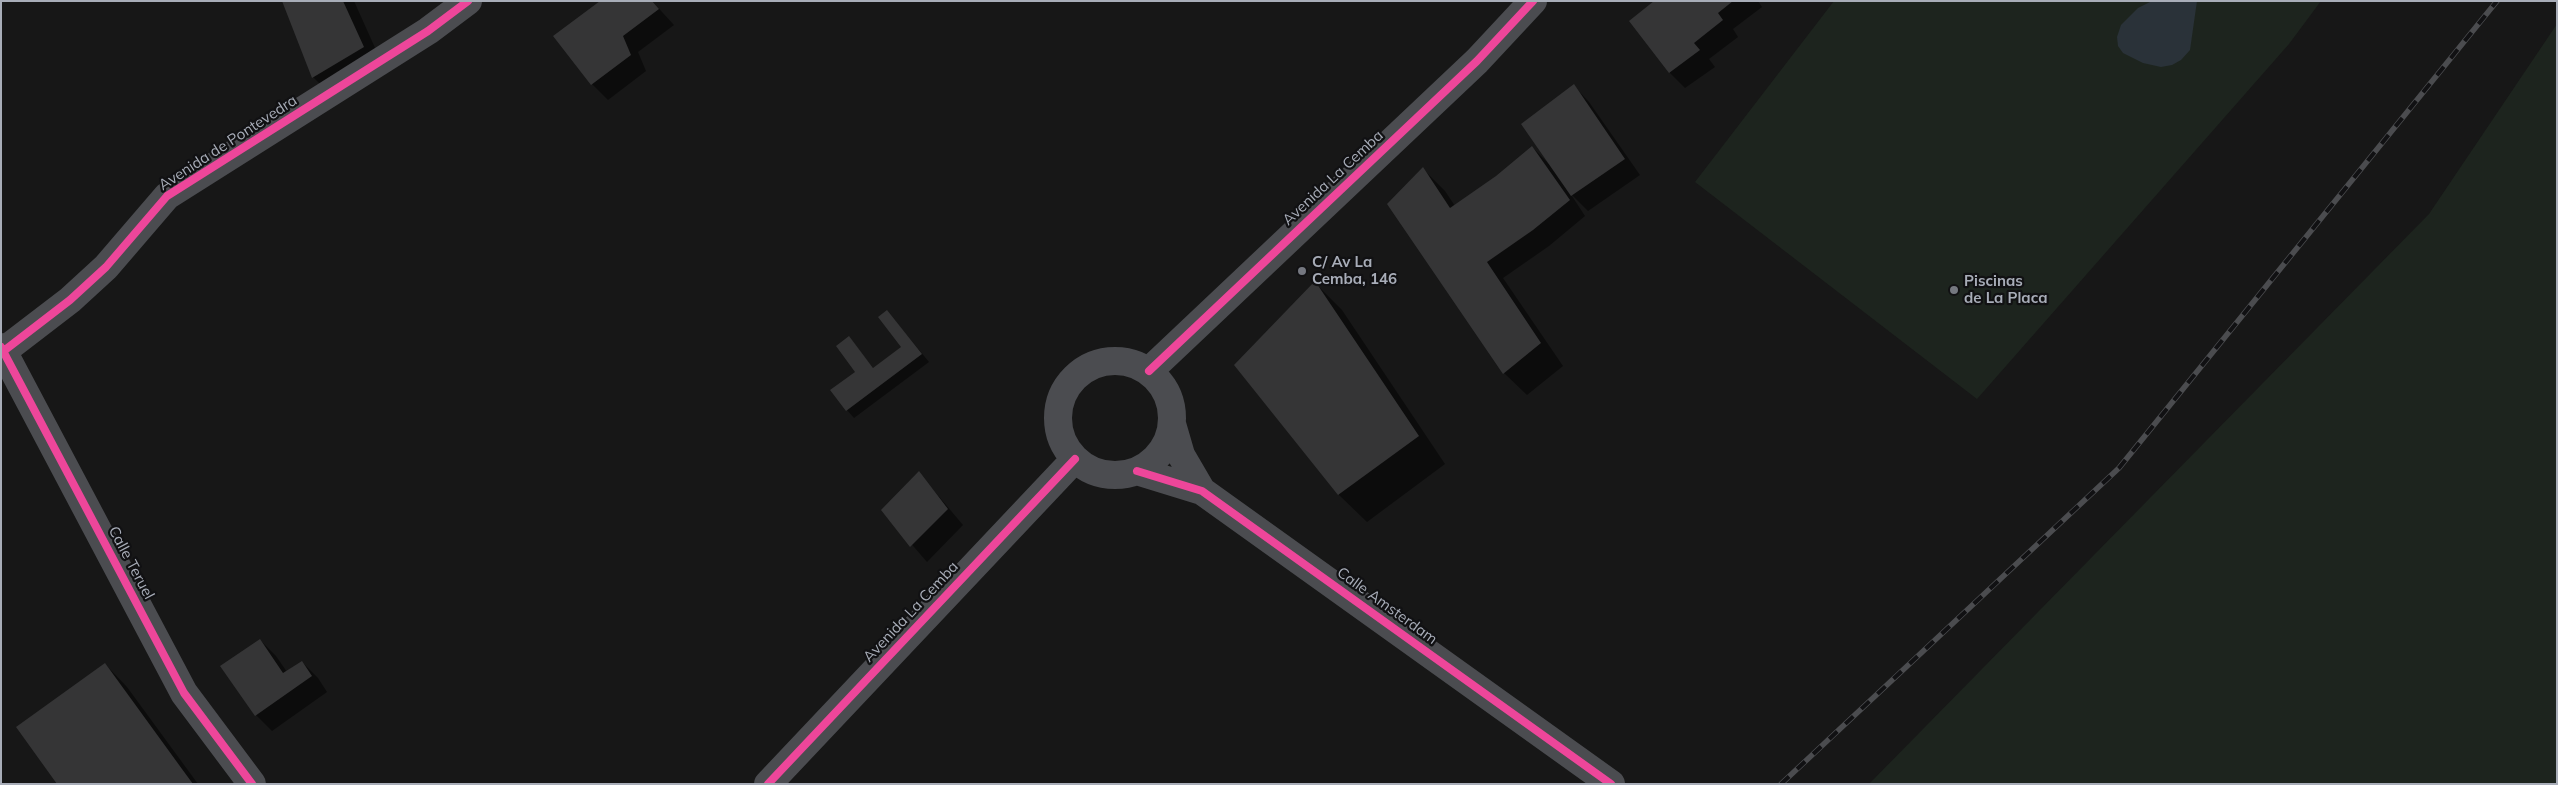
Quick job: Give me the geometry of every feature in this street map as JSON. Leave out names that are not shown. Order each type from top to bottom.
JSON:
[{"type":"street","name":"Avenida de Pontevedra","points":[[2,351],[70,300],[106,267],[166,196],[428,31],[468,1]]},
{"type":"street","name":"Avenida La Cemba","points":[[1148,371],[1477,61],[1533,1]]},
{"type":"street","name":"Calle Teruel","points":[[2,351],[184,693],[252,784]]},
{"type":"street","points":[[1106,361],[1128,362],[1148,371],[1158,379],[1171,405],[1172,424],[1160,454],[1137,471],[1112,476],[1093,472],[1074,460],[1061,439],[1057,414],[1064,391],[1081,371],[1106,361]]},
{"type":"street","name":"Calle Amsterdam","points":[[1172,424],[1181,455],[1202,491]]},
{"type":"street","name":"Avenida La Cemba","points":[[768,784],[1074,460]]},
{"type":"street","name":"Calle Amsterdam","points":[[1137,471],[1202,491],[1611,784]]},
{"type":"shaded area","name":"Piscinas de La Placa","points":[[1834,1],[2321,1],[2289,44],[1977,399],[1695,182]]},
{"type":"shaded area","points":[[2152,1],[2197,1],[2190,50],[2181,60],[2172,65],[2161,67],[2143,63],[2123,53],[2118,46],[2117,37],[2121,25],[2138,8]]},
{"type":"shaded area","points":[[2557,24],[2557,784],[1869,784],[2429,214]]},
{"type":"building","points":[[282,1],[343,1],[364,47],[312,78]]},
{"type":"building","points":[[600,1],[652,1],[659,9],[623,36],[631,55],[591,85],[553,36]]},
{"type":"building","points":[[1654,1],[1733,1],[1718,13],[1723,20],[1694,43],[1700,50],[1669,73],[1629,21]]},
{"type":"building","points":[[1574,84],[1625,159],[1571,196],[1521,124]]},
{"type":"building","points":[[1532,146],[1570,200],[1533,230],[1487,262],[1541,343],[1503,374],[1387,204],[1423,167],[1450,208],[1496,176]]},
{"type":"building","points":[[1315,281],[1419,436],[1338,495],[1234,365]]},
{"type":"building","points":[[887,310],[922,354],[846,411],[830,390],[855,372],[836,346],[849,336],[873,368],[901,347],[878,317]]},
{"type":"building","points":[[919,471],[948,509],[910,547],[881,510]]},
{"type":"building","points":[[260,639],[283,673],[302,661],[312,676],[255,716],[220,666]]},
{"type":"building","points":[[105,663],[193,784],[57,784],[16,727]]},
{"type":"railway","points":[[1781,784],[2119,468],[2497,1]]},
{"type":"cycle path","points":[[1,353],[70,300],[106,267],[167,196],[428,31],[468,1]]},
{"type":"cycle path","points":[[1149,371],[1477,61],[1533,1]]},
{"type":"cycle path","points":[[1,347],[184,693],[252,784]]},
{"type":"cycle path","points":[[768,784],[1075,459]]},
{"type":"cycle path","points":[[1137,471],[1202,491],[1611,784]]},
{"type":"place","name":"C/ Av La Cemba, 146","points":[[1302,271]]},
{"type":"place","name":"Piscinas de La Placa","points":[[1954,290]]}]
